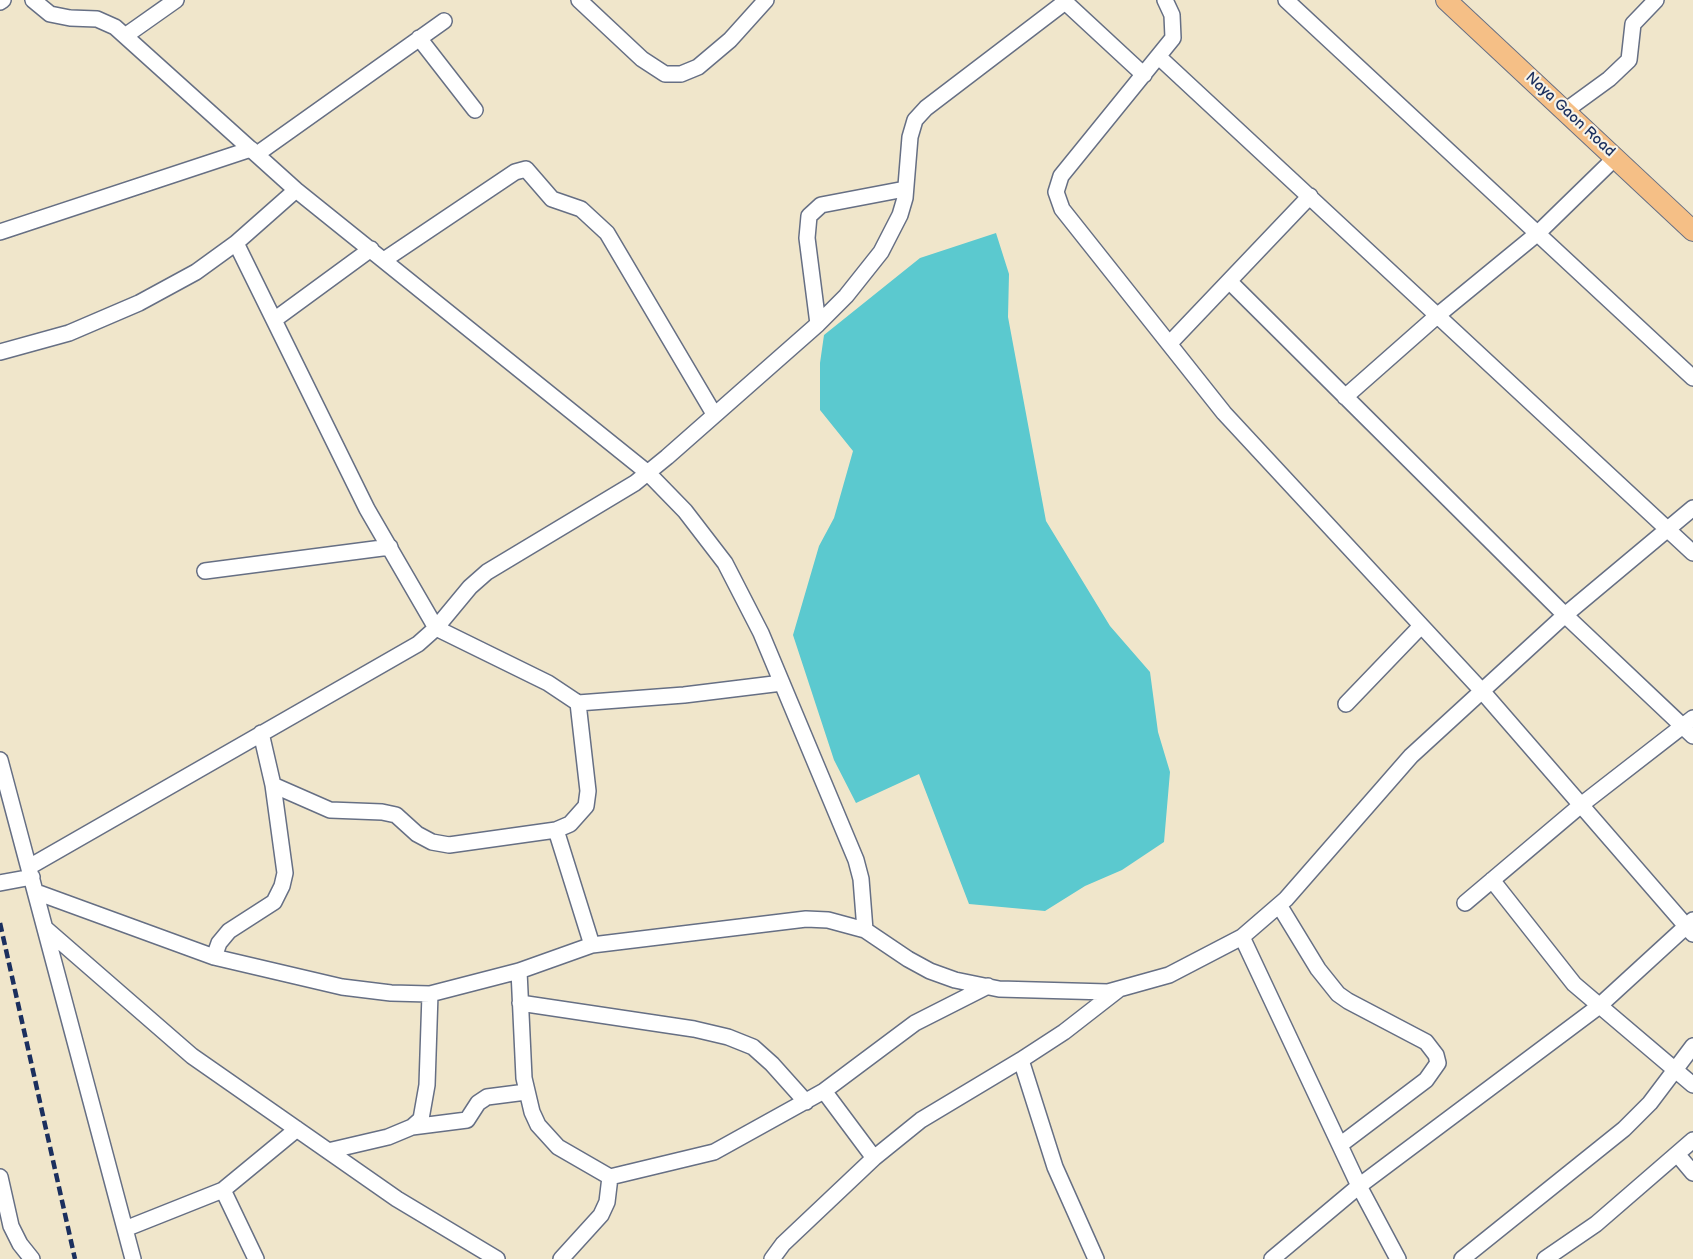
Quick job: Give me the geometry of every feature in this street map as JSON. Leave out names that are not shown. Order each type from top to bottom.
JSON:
[{"type":"main road","name":"Naya Gaon Road","points":[[1446,0],[1693,231]]},
{"type":"street","points":[[33,0],[50,14],[70,18],[97,19],[115,27],[297,190],[648,473],[685,511],[725,563],[762,633],[856,860],[861,879],[865,930]]},
{"type":"street","points":[[124,36],[176,0]]},
{"type":"street","points":[[579,0],[642,60],[665,74],[681,74],[698,67],[730,40],[761,2]]},
{"type":"street","points":[[1165,0],[1174,27],[1173,38],[1160,58],[1061,176],[1056,192],[1062,209],[1224,413],[1482,691],[1691,927],[1598,1006],[1359,1186],[1272,1259]]},
{"type":"street","points":[[1286,0],[1693,378]]},
{"type":"street","points":[[1565,111],[1609,80],[1629,60],[1633,24],[1656,0]]},
{"type":"street","points":[[0,883],[33,879],[261,733],[412,648],[436,628],[470,587],[487,572],[648,473],[818,324],[846,296],[881,252],[900,215],[910,137],[915,120],[926,108],[1064,1],[1144,75]]},
{"type":"street","points":[[0,232],[254,152],[444,21]]},
{"type":"street","points":[[419,38],[475,110]]},
{"type":"street","points":[[1160,58],[1693,552]]},
{"type":"street","points":[[1345,397],[1438,315],[1538,233],[1615,158]]},
{"type":"street","points":[[384,260],[515,172],[526,169],[552,199],[581,209],[607,233],[714,414]]},
{"type":"street","points":[[818,324],[807,238],[809,216],[821,206],[905,189]]},
{"type":"street","points":[[0,352],[69,333],[139,303],[196,272],[236,243],[297,190]]},
{"type":"street","points":[[1170,343],[1310,196]]},
{"type":"street","points":[[236,243],[367,509],[436,628],[548,683],[578,703],[684,695],[782,683]]},
{"type":"street","points":[[274,320],[371,249]]},
{"type":"street","points":[[1229,281],[1565,615],[1690,726],[1581,805],[1465,903]]},
{"type":"street","points":[[33,879],[214,957],[342,987],[391,993],[430,994],[519,971],[592,945],[806,919],[828,920],[865,930],[930,971],[999,989],[1108,992],[1169,975],[1242,937],[1279,905],[1411,756],[1565,615],[1693,508]]},
{"type":"street","points":[[205,571],[390,547]]},
{"type":"street","points":[[1346,704],[1421,626]]},
{"type":"street","points":[[273,784],[330,810],[396,815],[417,834],[432,842],[449,845],[555,830],[570,824],[586,806],[588,791],[578,703]]},
{"type":"street","points":[[214,957],[219,943],[229,931],[274,902],[282,886],[285,873],[273,784],[261,733]]},
{"type":"street","points":[[0,760],[133,1259]]},
{"type":"street","points":[[555,830],[592,945]]},
{"type":"street","points":[[1492,880],[1574,984],[1693,1085]]},
{"type":"street","points":[[1279,905],[1318,969],[1338,994],[1426,1042],[1436,1055],[1438,1063],[1426,1080],[1340,1144]]},
{"type":"street","points":[[46,929],[192,1056],[397,1199],[497,1259]]},
{"type":"street","points":[[1242,937],[1359,1186],[1398,1259]]},
{"type":"street","points":[[519,971],[526,1092],[532,1112],[544,1133],[558,1147],[610,1177],[714,1152],[824,1092],[915,1023],[988,986]]},
{"type":"street","points":[[772,1259],[783,1244],[874,1158],[921,1120],[1064,1032],[1119,989]]},
{"type":"street","points":[[412,1127],[424,1111],[430,994]]},
{"type":"street","points":[[520,1003],[694,1029],[728,1037],[753,1047],[806,1102]]},
{"type":"street","points":[[1462,1259],[1624,1129],[1650,1103],[1693,1046]]},
{"type":"street","points":[[1021,1060],[1055,1167],[1096,1259]]},
{"type":"street","points":[[328,1151],[381,1139],[412,1127],[468,1120],[478,1103],[487,1097],[526,1092]]},
{"type":"street","points":[[824,1092],[874,1158]]},
{"type":"street","points":[[125,1229],[223,1190],[297,1129]]},
{"type":"street","points":[[1545,1259],[1596,1224],[1693,1140]]},
{"type":"street","points":[[1677,1154],[1693,1173]]},
{"type":"street","points":[[0,1177],[11,1226],[20,1244],[32,1259]]},
{"type":"street","points":[[561,1259],[601,1215],[608,1202],[610,1177]]},
{"type":"street","points":[[223,1190],[256,1259]]},
{"type":"water","points":[[996,233],[1009,274],[1008,317],[1046,521],[1110,626],[1150,672],[1158,732],[1170,772],[1164,842],[1122,870],[1085,886],[1045,911],[969,904],[919,774],[856,803],[834,760],[793,635],[819,546],[834,518],[853,451],[820,410],[820,363],[824,335],[920,258]]},
{"type":"railway","points":[[0,923],[75,1259]]}]
